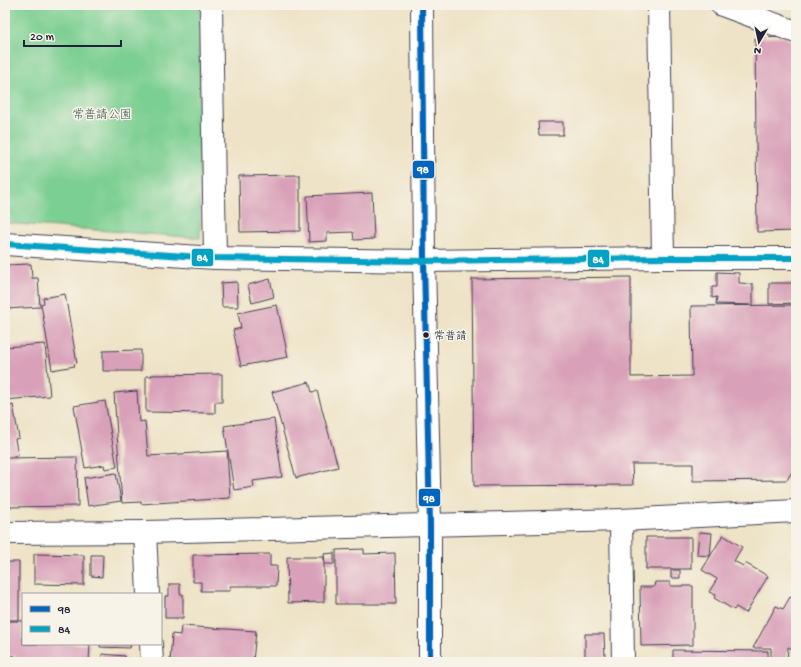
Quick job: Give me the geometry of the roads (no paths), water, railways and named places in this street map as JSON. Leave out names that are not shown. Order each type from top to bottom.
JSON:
[{"type":"street","points":[[212,5],[215,258]]},
{"type":"street","points":[[422,5],[424,261],[430,524],[430,662]]},
{"type":"street","points":[[659,5],[663,258]]},
{"type":"street","points":[[722,5],[796,32]]},
{"type":"street","points":[[5,244],[215,258],[424,261],[796,258]]},
{"type":"street","points":[[5,533],[145,532],[621,520],[796,511]]},
{"type":"street","points":[[621,520],[623,662]]},
{"type":"street","points":[[145,532],[148,593]]},
{"type":"street","points":[[151,645],[152,662]]},
{"type":"place","name":"常普請","points":[[426,335]]},
{"type":"park label","name":"常普請公園","points":[[102,114]]}]
